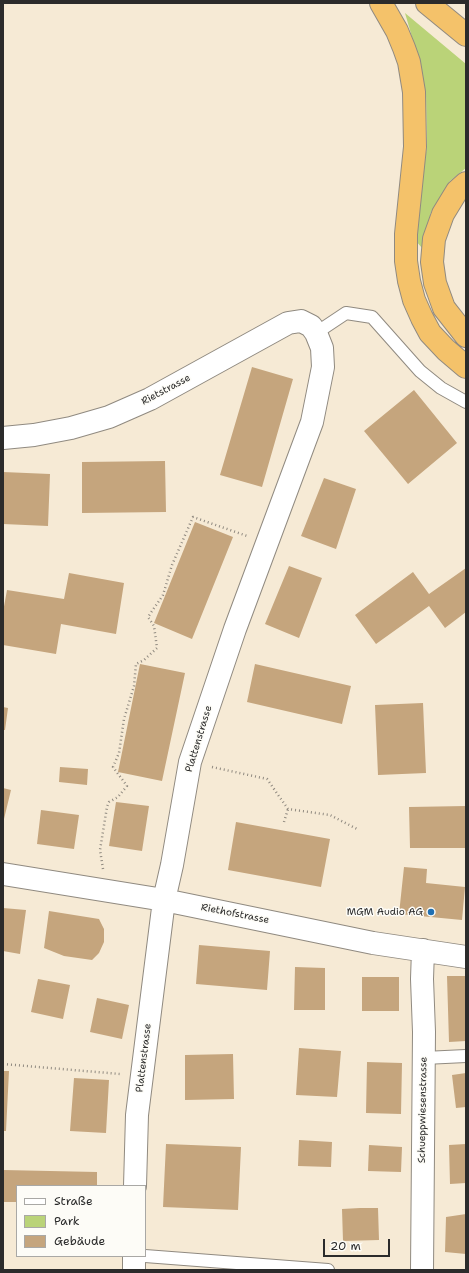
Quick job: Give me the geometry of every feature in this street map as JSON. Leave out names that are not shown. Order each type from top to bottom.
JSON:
[{"type":"highway","points":[[380,3],[397,31],[404,48],[409,62],[414,92],[415,147],[406,234],[406,261],[409,281],[414,300],[430,333],[446,350],[466,366]]},
{"type":"highway","points":[[427,3],[466,35]]},
{"type":"highway","points":[[466,183],[457,191],[449,202],[440,220],[434,239],[432,262],[435,283],[444,308],[466,336]]},
{"type":"street","name":"Rietstrasse","points":[[3,438],[34,435],[72,428],[109,417],[150,399],[288,323],[301,321],[311,326],[316,332]]},
{"type":"street","name":"Plattenstrasse","points":[[135,1185],[137,1115],[164,900],[172,865],[190,762],[235,629],[312,422],[324,367],[322,348],[316,332]]},
{"type":"street","name":"Riethofstrasse","points":[[3,874],[164,900],[373,942],[466,958]]},
{"type":"street","name":"Schueppwiesenstrasse","points":[[422,1270],[424,1058],[422,979],[423,950]]},
{"type":"street","points":[[134,1257],[134,1270]]},
{"type":"lane","points":[[316,332],[346,313],[372,317],[420,372],[441,388],[466,402]]},
{"type":"lane","points":[[424,1058],[466,1056]]},
{"type":"lane","points":[[146,1256],[328,1270]]},
{"type":"path","points":[[104,875],[100,850],[107,808],[109,802],[118,797],[127,786],[113,767],[119,753],[124,719],[134,686],[136,664],[144,660],[157,648],[154,626],[148,617],[163,595],[172,565],[193,518],[267,543]]},
{"type":"path","points":[[190,762],[267,779],[288,809],[330,815],[357,829]]},
{"type":"path","points":[[284,822],[288,809]]},
{"type":"path","points":[[3,1064],[142,1076]]},
{"type":"green space","points":[[405,13],[466,64],[466,168],[450,181],[431,212],[422,248],[416,241],[421,187],[427,146],[426,94],[420,65]]},
{"type":"building","points":[[252,367],[293,379],[262,487],[220,475]]},
{"type":"building","points":[[414,390],[457,443],[408,484],[364,431]]},
{"type":"building","points":[[165,461],[166,512],[82,513],[82,462]]},
{"type":"building","points":[[3,472],[50,474],[48,526],[3,524]]},
{"type":"building","points":[[324,478],[356,489],[336,549],[301,536]]},
{"type":"building","points":[[195,522],[233,537],[192,639],[154,623]]},
{"type":"building","points":[[289,566],[322,578],[299,638],[265,624]]},
{"type":"building","points":[[466,568],[466,612],[445,628],[429,606],[376,644],[355,615],[413,572],[429,594]]},
{"type":"building","points":[[69,573],[124,583],[116,634],[61,624],[56,654],[3,645],[3,612],[7,590],[64,599]]},
{"type":"building","points":[[140,664],[185,673],[162,781],[118,772]]},
{"type":"building","points":[[255,664],[351,686],[342,724],[247,702]]},
{"type":"building","points":[[423,703],[426,773],[378,775],[375,705]]},
{"type":"building","points":[[3,707],[8,708],[5,730],[3,730]]},
{"type":"building","points":[[60,767],[88,769],[87,785],[59,782]]},
{"type":"building","points":[[3,788],[11,790],[4,819],[3,819]]},
{"type":"building","points":[[116,802],[149,806],[142,851],[109,846]]},
{"type":"building","points":[[466,806],[466,848],[410,848],[409,807]]},
{"type":"building","points":[[41,810],[79,815],[74,849],[37,844]]},
{"type":"building","points":[[236,822],[330,839],[321,887],[228,870]]},
{"type":"building","points":[[404,867],[427,869],[426,883],[465,887],[462,920],[399,914]]},
{"type":"building","points":[[3,908],[26,910],[20,954],[3,951]]},
{"type":"building","points":[[49,911],[99,919],[104,929],[104,942],[99,953],[92,960],[64,956],[44,948]]},
{"type":"building","points":[[199,945],[270,951],[267,990],[196,984]]},
{"type":"building","points":[[295,967],[325,968],[325,1010],[294,1010]]},
{"type":"building","points":[[447,976],[466,976],[466,1041],[449,1042]]},
{"type":"building","points":[[362,977],[399,977],[399,1011],[362,1011]]},
{"type":"building","points":[[38,979],[70,985],[63,1019],[31,1012]]},
{"type":"building","points":[[97,998],[129,1005],[122,1039],[90,1032]]},
{"type":"building","points":[[299,1048],[341,1051],[337,1097],[296,1095]]},
{"type":"building","points":[[233,1054],[234,1099],[185,1100],[185,1055]]},
{"type":"building","points":[[367,1062],[402,1063],[401,1114],[366,1113]]},
{"type":"building","points":[[3,1071],[9,1071],[6,1131],[3,1131]]},
{"type":"building","points":[[466,1073],[466,1107],[456,1108],[452,1075]]},
{"type":"building","points":[[74,1078],[109,1080],[106,1133],[70,1131]]},
{"type":"building","points":[[299,1140],[332,1142],[331,1167],[298,1166]]},
{"type":"building","points":[[166,1144],[241,1147],[238,1210],[163,1207]]},
{"type":"building","points":[[466,1144],[466,1183],[450,1184],[449,1145]]},
{"type":"building","points":[[369,1145],[402,1147],[401,1172],[368,1171]]},
{"type":"building","points":[[3,1170],[97,1172],[97,1185],[16,1185],[16,1202],[3,1202]]},
{"type":"building","points":[[378,1208],[379,1240],[343,1241],[342,1209]]},
{"type":"building","points":[[466,1214],[466,1254],[445,1252],[446,1217]]},
{"type":"place","name":"MGM Audio AG","points":[[431,912]]}]
